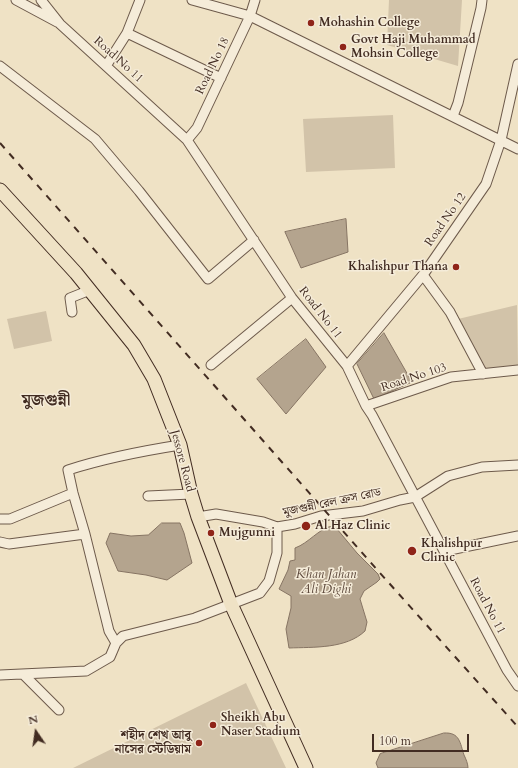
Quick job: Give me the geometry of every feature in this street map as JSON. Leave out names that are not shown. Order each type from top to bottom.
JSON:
[{"type":"highway","name":"Jessore Road","points":[[0,190],[90,290],[134,345],[154,380],[180,445],[191,494],[198,516],[231,604],[306,768]]},
{"type":"street","points":[[16,0],[60,24]]},
{"type":"street","name":"Road No 11","points":[[41,0],[60,24],[188,140],[292,298],[347,366],[366,406],[507,670],[518,686]]},
{"type":"street","points":[[106,66],[127,33],[140,0]]},
{"type":"street","points":[[192,0],[250,16],[518,149]]},
{"type":"street","name":"Road No 18","points":[[188,140],[196,128],[250,16],[255,0]]},
{"type":"street","points":[[453,116],[458,103],[482,0]]},
{"type":"street","points":[[127,33],[220,78]]},
{"type":"street","name":"Road No 12","points":[[347,366],[423,275],[486,184],[501,140],[518,64]]},
{"type":"street","points":[[0,66],[95,139],[208,279],[254,240]]},
{"type":"street","points":[[423,275],[450,312],[483,374]]},
{"type":"street","points":[[72,312],[70,298],[90,290]]},
{"type":"street","points":[[210,365],[292,298]]},
{"type":"street","name":"Road No 103","points":[[366,406],[451,377],[518,370]]},
{"type":"street","points":[[116,643],[109,631],[86,534],[73,493],[68,470],[97,461],[137,452],[180,445]]},
{"type":"street","name":"মুজগুন্নী রেল ক্রস রোড","points":[[198,516],[216,514],[263,522],[277,527],[295,524],[321,516],[363,511],[415,497],[448,476],[482,467],[518,466]]},
{"type":"street","points":[[0,519],[10,519],[73,493]]},
{"type":"street","points":[[148,496],[191,494]]},
{"type":"street","name":"মুজগুন্নী রেল ক্রস রোড","points":[[0,675],[86,671],[110,657],[116,643],[123,636],[195,618],[260,593],[269,581],[277,553],[277,527]]},
{"type":"street","points":[[0,542],[9,544],[86,534]]},
{"type":"street","points":[[444,551],[518,536]]},
{"type":"street","points":[[23,674],[60,710]]},
{"type":"shaded area","points":[[389,0],[462,0],[458,66],[387,45]]},
{"type":"shaded area","points":[[393,115],[395,168],[306,172],[303,119]]},
{"type":"shaded area","points":[[517,305],[518,367],[484,371],[458,319]]},
{"type":"shaded area","points":[[46,311],[52,341],[14,349],[7,319]]},
{"type":"shaded area","name":"Sheikh Abu Naser Stadium","points":[[246,683],[286,768],[73,768]]},
{"type":"water","points":[[346,219],[348,252],[301,268],[285,232]]},
{"type":"water","points":[[384,333],[412,382],[374,399],[357,364]]},
{"type":"water","points":[[306,339],[326,367],[286,414],[257,379]]},
{"type":"water","points":[[162,523],[180,523],[192,563],[167,580],[118,571],[106,543],[110,533],[131,536],[148,535]]},
{"type":"water","name":"Khan Jahan Ali Dighi","points":[[332,526],[337,529],[357,553],[378,574],[380,579],[364,591],[360,599],[367,622],[365,631],[349,641],[339,644],[319,647],[289,648],[286,629],[291,608],[291,596],[279,589],[288,570],[290,561],[295,560],[295,548],[305,543],[322,530]]},
{"type":"water","points":[[444,733],[453,734],[456,736],[460,743],[468,768],[378,768],[376,763],[380,754]]},
{"type":"railway","points":[[0,143],[518,727]]},
{"type":"place","name":"Mohashin College","points":[[311,23]]},
{"type":"place","name":"Govt Haji Muhammad Mohsin College","points":[[343,47]]},
{"type":"place","name":"Khalishpur Thana","points":[[456,267]]},
{"type":"place","name":"Al Haz Clinic","points":[[306,526]]},
{"type":"place","name":"Mujgunni","points":[[211,533]]},
{"type":"place","name":"Khalishpur Clinic","points":[[412,551]]},
{"type":"place","name":"Sheikh Abu Naser Stadium","points":[[213,725]]},
{"type":"place","name":"শহীদ শেখ আবু নাসের স্টেডিয়াম","points":[[199,743]]},
{"type":"district","name":"মুজগুন্নী","points":[[46,401]]}]
